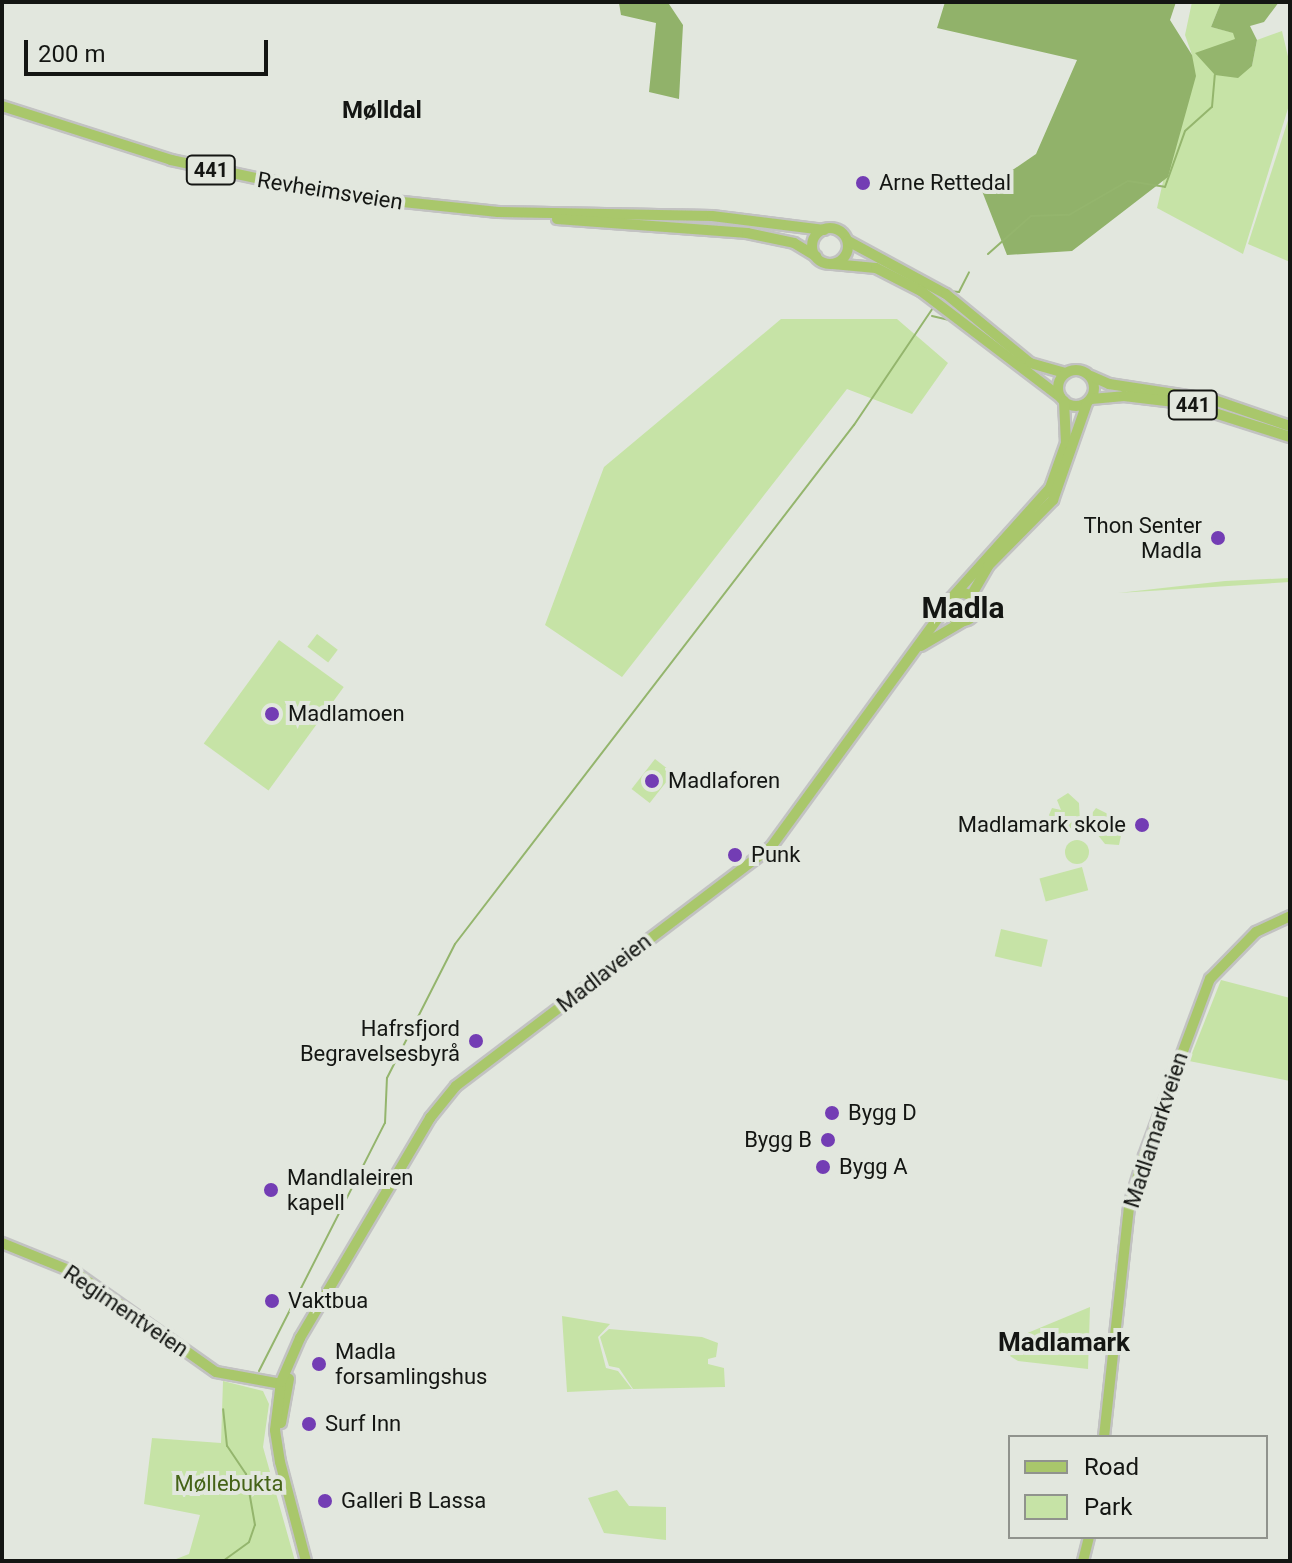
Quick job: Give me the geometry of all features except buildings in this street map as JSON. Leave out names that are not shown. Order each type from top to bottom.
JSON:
[{"type":"main road","name":"Revheimsveien","points":[[2,106],[134,150],[258,180],[385,202],[747,233],[794,243],[816,256]]},
{"type":"main road","name":"Revheimsveien","points":[[523,214],[712,216],[824,230]]},
{"type":"main road","name":"441","points":[[824,230],[839,231],[848,241],[907,278],[966,308],[1062,399],[1078,406],[1089,401],[1134,397],[1183,403],[1290,437]]},
{"type":"main road","points":[[816,256],[813,241],[824,230]]},
{"type":"main road","points":[[833,264],[846,254],[848,241]]},
{"type":"main road","name":"441","points":[[816,256],[833,264],[865,266],[907,278]]},
{"type":"main road","name":"441","points":[[1009,350],[1041,369],[1065,373],[1081,370],[1116,386],[1214,400],[1290,426]]},
{"type":"main road","points":[[1065,373],[1058,387],[1066,443],[1050,488],[954,595],[947,606],[950,616],[962,622],[975,613],[971,596],[988,566],[1053,500],[1089,401],[1091,376]]},
{"type":"main road","points":[[954,595],[971,596]]},
{"type":"main road","name":"Madlaveien","points":[[306,1561],[280,1462],[283,1388],[321,1304],[441,1103],[771,847],[906,656],[947,606]]},
{"type":"main road","name":"Madlaveien","points":[[906,656],[962,622]]},
{"type":"main road","name":"Madlamarkveien","points":[[1104,1435],[1129,1206],[1144,1156],[1210,979],[1256,932],[1290,916]]},
{"type":"main road","name":"Regimentveien","points":[[2,1243],[76,1273],[216,1372],[283,1388]]},
{"type":"main road","points":[[1083,1561],[1088,1539]]},
{"type":"green space","points":[[1192,2],[1221,2],[1211,27],[1234,33],[1252,66],[1257,40],[1282,31],[1290,65],[1290,102],[1243,254],[1157,208],[1192,55],[1185,35]]},
{"type":"green space","points":[[1290,114],[1290,262],[1248,244]]},
{"type":"green space","points":[[781,319],[897,319],[948,363],[912,414],[847,389],[622,677],[545,625],[604,467]]},
{"type":"green space","points":[[1290,578],[1290,582],[1118,593],[1225,581]]},
{"type":"green space","points":[[317,634],[338,650],[328,662],[307,647]]},
{"type":"green space","name":"Madlamoen","points":[[279,640],[344,687],[268,791],[204,744]]},
{"type":"green space","name":"Madlaforen","points":[[655,759],[673,773],[650,803],[632,789]]},
{"type":"green space","points":[[1068,793],[1079,803],[1080,823],[1067,830],[1063,823],[1057,831],[1049,815],[1052,808],[1061,810],[1057,800]]},
{"type":"green space","points":[[1096,808],[1124,822],[1119,845],[1105,844],[1097,834],[1090,816]]},
{"type":"green space","points":[[1077,840],[1086,843],[1089,852],[1086,861],[1077,864],[1068,861],[1065,852],[1068,843]]},
{"type":"green space","points":[[1082,867],[1088,890],[1046,902],[1039,878]]},
{"type":"green space","points":[[1001,929],[1048,940],[1041,967],[995,956]]},
{"type":"green space","points":[[1221,980],[1290,998],[1290,1081],[1189,1061]]},
{"type":"green space","points":[[1090,1307],[1088,1369],[1018,1361],[1005,1353],[1008,1341]]},
{"type":"green space","points":[[562,1316],[610,1324],[598,1337],[606,1368],[618,1371],[632,1389],[567,1392]]},
{"type":"green space","points":[[609,1329],[702,1337],[718,1343],[716,1357],[708,1359],[708,1364],[724,1368],[725,1387],[633,1389],[619,1368],[609,1366],[600,1337]]},
{"type":"green space","name":"Møllebukta","points":[[223,1381],[263,1391],[269,1404],[263,1447],[295,1561],[171,1561],[189,1554],[200,1515],[144,1504],[152,1438],[221,1443]]},
{"type":"green space","points":[[617,1490],[629,1506],[666,1507],[666,1540],[604,1533],[588,1498]]},
{"type":"shaded area","points":[[945,2],[1176,2],[1170,20],[1192,55],[1196,76],[1168,177],[1072,251],[1007,255],[982,191],[1036,154],[1077,60],[937,28]]},
{"type":"shaded area","points":[[1221,2],[1279,2],[1264,22],[1250,26],[1257,40],[1252,66],[1238,78],[1215,75],[1195,53],[1235,39],[1233,33],[1211,27]]},
{"type":"shaded area","points":[[619,3],[669,4],[683,25],[679,99],[649,92],[656,23],[621,15]]},
{"type":"waterway","points":[[988,254],[1031,216],[1069,215],[1128,181],[1165,187],[1185,131],[1212,107],[1215,75]]},
{"type":"waterway","points":[[959,292],[969,272]]},
{"type":"waterway","points":[[948,291],[959,292]]},
{"type":"waterway","points":[[259,1371],[385,1123],[387,1078],[455,944],[854,425],[935,305]]},
{"type":"waterway","points":[[932,316],[953,321]]},
{"type":"waterway","points":[[223,1409],[227,1446],[246,1474],[255,1525],[249,1542],[223,1561]]},
{"type":"place","name":"Arne Rettedal","points":[[863,183]]},
{"type":"place","name":"Thon Senter Madla","points":[[1218,538]]},
{"type":"place","name":"Madlamoen","points":[[272,714]]},
{"type":"place","name":"Madlaforen","points":[[652,781]]},
{"type":"place","name":"Madlamark skole","points":[[1142,825]]},
{"type":"place","name":"Punk","points":[[735,855]]},
{"type":"place","name":"Hafrsfjord Begravelsesbyrå","points":[[476,1041]]},
{"type":"place","name":"Bygg D","points":[[832,1113]]},
{"type":"place","name":"Bygg B","points":[[828,1140]]},
{"type":"place","name":"Bygg A","points":[[823,1167]]},
{"type":"place","name":"Mandlaleiren kapell","points":[[271,1190]]},
{"type":"place","name":"Vaktbua","points":[[272,1301]]},
{"type":"place","name":"Madla forsamlingshus","points":[[319,1364]]},
{"type":"place","name":"Surf Inn","points":[[309,1424]]},
{"type":"place","name":"Galleri B Lassa","points":[[325,1501]]},
{"type":"district","name":"Mølldal","points":[[382,111]]},
{"type":"district","name":"Madla","points":[[963,608]]},
{"type":"district","name":"Madlamark","points":[[1064,1343]]}]
